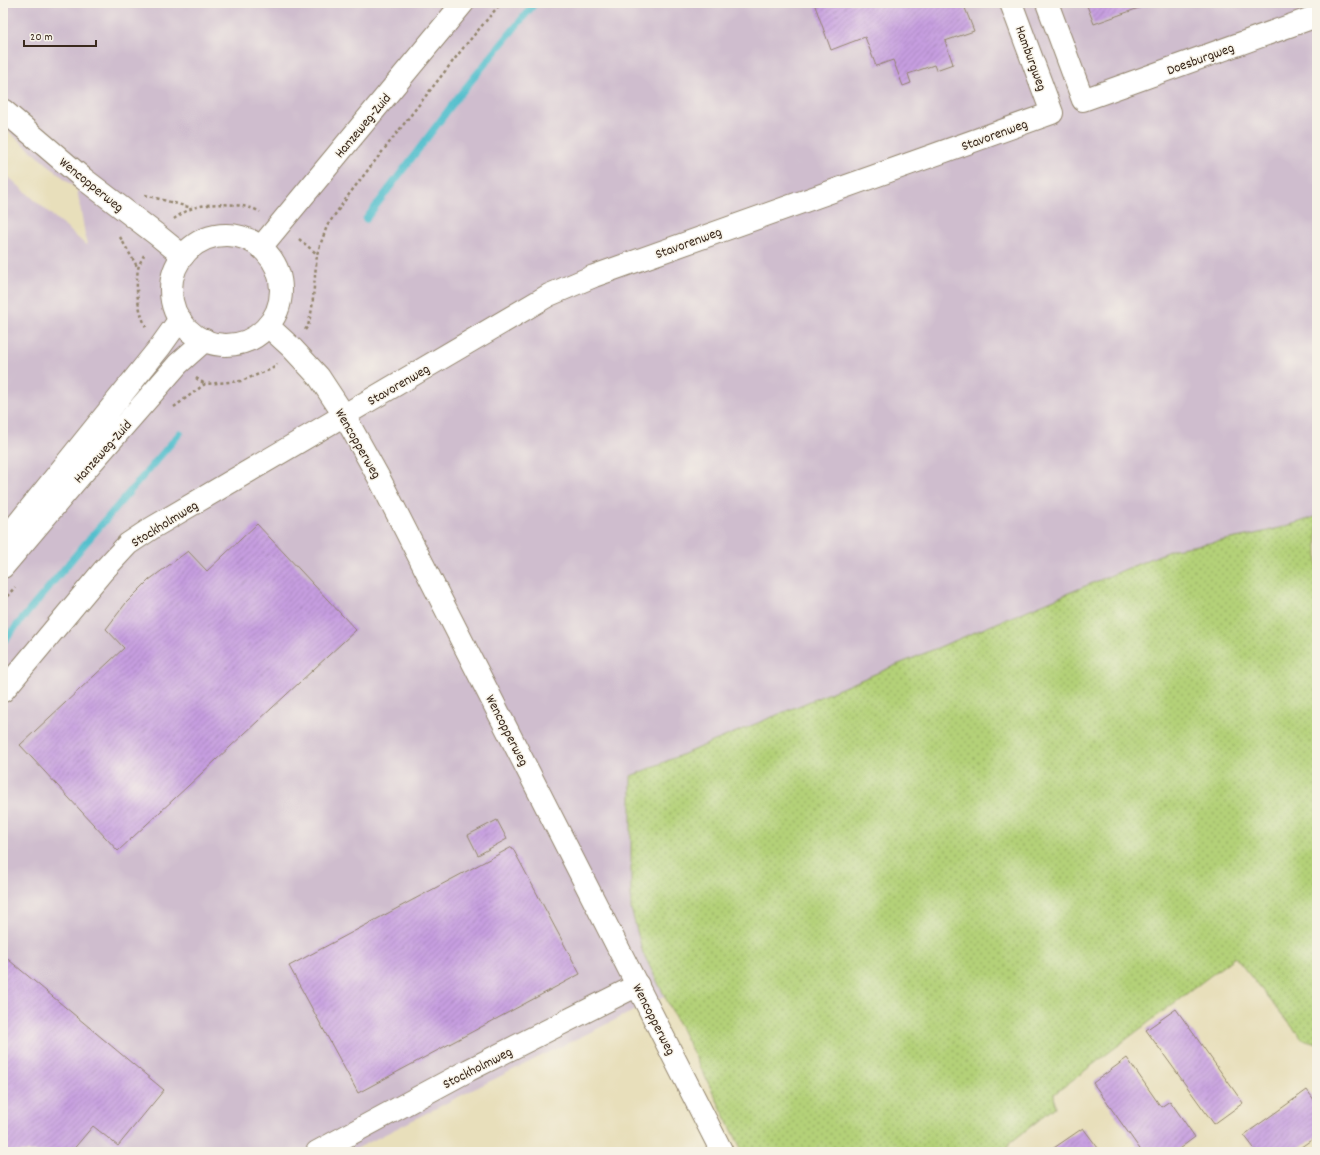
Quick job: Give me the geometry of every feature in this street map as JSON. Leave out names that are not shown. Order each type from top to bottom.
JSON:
[{"type":"street","name":"Hanzeweg-Zuid","points":[[260,247],[463,3]]},
{"type":"street","name":"Hamburgweg","points":[[1011,3],[1052,113]]},
{"type":"street","name":"Doesburgweg","points":[[1047,3],[1083,100],[1317,16]]},
{"type":"street","name":"Wencopperweg","points":[[3,110],[84,179],[183,256]]},
{"type":"street","name":"Stavorenweg","points":[[344,415],[549,295],[594,276],[1052,113]]},
{"type":"street","points":[[226,235],[238,236],[250,240],[260,247],[268,254],[275,264],[279,274],[281,296],[275,317],[268,326],[253,338],[234,344],[224,345],[205,340],[195,335],[180,319],[172,298],[172,287],[175,271],[183,256],[192,247],[202,241],[226,235]]},
{"type":"street","name":"Hanzeweg-Zuid","points":[[3,542],[160,347],[180,319]]},
{"type":"street","name":"Wencopperweg","points":[[268,326],[292,348],[318,376],[344,415],[379,478],[722,1152]]},
{"type":"street","name":"Hanzeweg-Zuid","points":[[3,567],[178,364],[205,340]]},
{"type":"street","name":"Stockholmweg","points":[[3,690],[103,571],[128,544],[152,528],[344,415]]},
{"type":"street","name":"Stockholmweg","points":[[317,1152],[469,1070],[638,985]]},
{"type":"shaded area","points":[[3,3],[1317,3],[1317,516],[1262,534],[1174,549],[631,776],[643,953],[664,996],[466,1093],[350,1152],[3,1152],[3,172],[87,246],[77,189],[3,127]]},
{"type":"green space","points":[[1317,516],[1317,1043],[1302,1039],[1235,957],[1054,1094],[1055,1107],[1010,1143],[1005,1152],[743,1152],[643,953],[631,909],[631,776],[1174,549],[1229,540],[1264,532]]},
{"type":"building","points":[[814,3],[963,3],[974,31],[945,41],[953,64],[936,70],[934,65],[908,74],[911,83],[903,86],[893,60],[876,66],[865,37],[831,50]]},
{"type":"building","points":[[1086,3],[1153,3],[1094,24]]},
{"type":"building","points":[[257,524],[356,630],[118,851],[20,745],[124,648],[106,629],[126,603],[149,580],[188,551],[207,571]]},
{"type":"building","points":[[497,820],[507,839],[478,855],[468,835]]},
{"type":"building","points":[[512,847],[580,974],[358,1093],[289,966]]},
{"type":"building","points":[[3,955],[164,1090],[118,1146],[93,1126],[71,1152],[3,1152]]},
{"type":"building","points":[[1176,1009],[1243,1103],[1214,1124],[1146,1030]]},
{"type":"building","points":[[1127,1058],[1161,1107],[1170,1101],[1195,1137],[1175,1152],[1142,1152],[1093,1083]]},
{"type":"building","points":[[1307,1090],[1317,1104],[1317,1136],[1294,1152],[1257,1152],[1244,1135]]},
{"type":"building","points":[[1083,1128],[1101,1152],[1048,1152]]},
{"type":"waterway","points":[[366,219],[458,97],[535,3]]},
{"type":"waterway","points":[[3,642],[180,433]]}]
